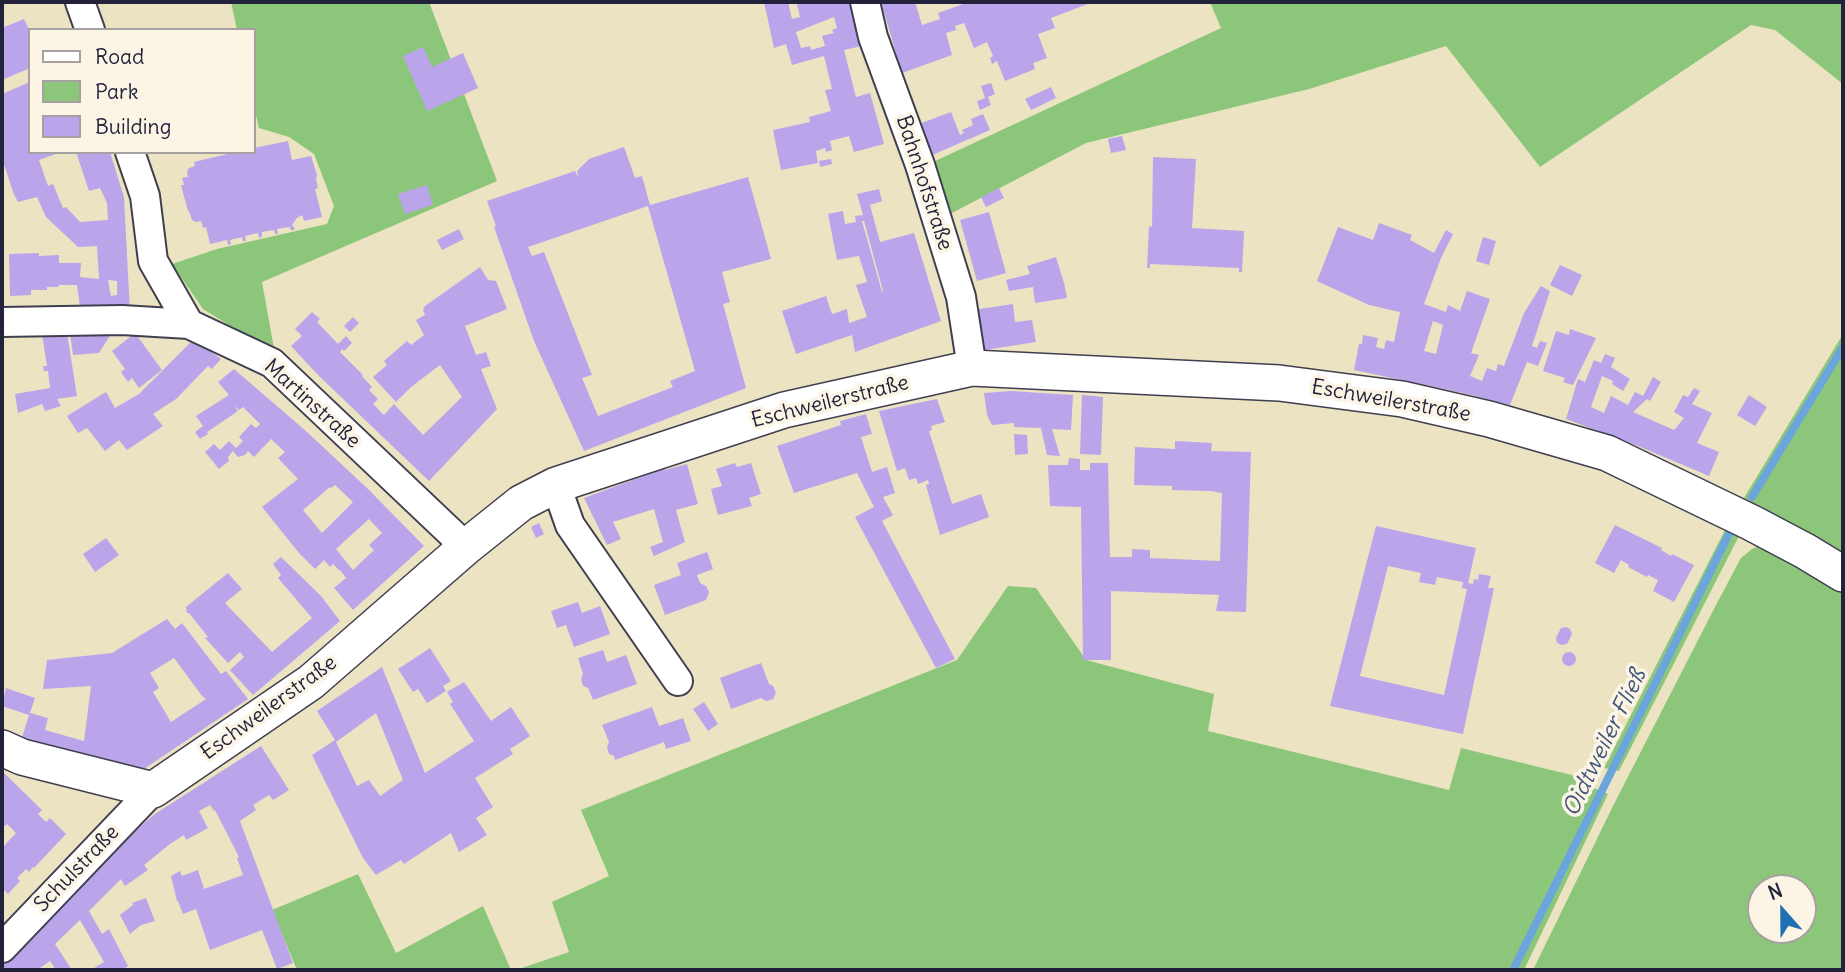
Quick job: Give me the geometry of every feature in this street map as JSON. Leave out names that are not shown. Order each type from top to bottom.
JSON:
[{"type":"street","points":[[80,2],[89,28]]},
{"type":"street","name":"Bahnhofstraße","points":[[865,2],[873,37],[920,165],[961,297],[972,368]]},
{"type":"street","points":[[131,154],[145,196],[153,261],[189,324]]},
{"type":"street","name":"Martinstraße","points":[[2,322],[122,320],[189,324],[272,363],[466,547]]},
{"type":"street","name":"Eschweilerstraße","points":[[153,790],[311,682],[466,547],[521,503],[556,485],[784,410],[972,368],[1279,383],[1402,399],[1489,419],[1607,453],[1752,523],[1843,574]]},
{"type":"street","points":[[556,485],[570,525],[678,681]]},
{"type":"street","points":[[2,748],[22,757],[153,790]]},
{"type":"street","name":"Schulstraße","points":[[2,948],[153,790]]},
{"type":"green space","points":[[231,2],[429,2],[497,181],[262,282],[275,354],[203,309],[172,264],[217,249],[327,224],[334,206],[314,154],[289,137],[259,128],[256,115],[256,28],[237,28]]},
{"type":"green space","points":[[1210,2],[1843,2],[1843,84],[1775,30],[1751,25],[1540,167],[1446,46],[1309,89],[1086,143],[950,214],[933,162],[1221,28]]},
{"type":"green space","points":[[1843,334],[1843,554],[1744,498]]},
{"type":"green space","points":[[1727,526],[1740,534],[1619,771],[1604,768]]},
{"type":"green space","points":[[1759,546],[1789,558],[1843,593],[1843,970],[1533,970],[1613,806],[1741,558]]},
{"type":"green space","points":[[1008,586],[1036,588],[1086,660],[1214,694],[1208,731],[1449,790],[1461,748],[1592,780],[1589,786],[1608,794],[1524,970],[516,970],[569,952],[552,902],[609,876],[581,810],[957,660]]},
{"type":"green space","points":[[358,874],[396,953],[483,906],[511,970],[297,970],[272,910]]},
{"type":"building","points":[[764,2],[788,2],[792,19],[800,17],[797,4],[854,2],[862,46],[844,50],[856,97],[870,93],[884,144],[854,152],[849,136],[830,141],[832,150],[826,152],[825,148],[816,151],[818,163],[781,170],[773,130],[810,122],[809,117],[831,111],[825,90],[832,89],[824,56],[792,65],[786,44],[774,48]],"holes":[[[834,17],[837,28],[832,30],[834,33],[822,36],[825,46],[811,50],[810,46],[801,48],[796,32]]]},
{"type":"building","points":[[881,2],[915,2],[922,25],[940,19],[938,13],[969,2],[1093,2],[1051,18],[1055,28],[1038,34],[1047,58],[1033,63],[1035,69],[1005,81],[997,61],[992,64],[990,58],[993,56],[987,42],[974,48],[964,23],[955,26],[956,30],[946,33],[952,55],[902,73]]},
{"type":"building","points":[[24,19],[28,28],[28,69],[2,80],[2,28]]},
{"type":"building","points":[[423,47],[432,67],[463,53],[478,88],[427,111],[403,56]]},
{"type":"building","points":[[28,83],[28,154],[56,154],[39,160],[48,186],[53,184],[63,208],[66,207],[80,222],[108,220],[107,203],[100,188],[89,191],[77,154],[111,154],[124,197],[130,312],[81,314],[77,285],[59,285],[47,287],[47,290],[31,290],[31,295],[10,296],[9,254],[59,255],[59,263],[81,263],[80,277],[99,279],[97,246],[78,247],[46,217],[37,197],[18,202],[2,158],[2,94]],"holes":[[[108,280],[117,281],[117,295],[111,296]]]},
{"type":"building","points":[[991,83],[995,94],[988,97],[991,105],[980,110],[977,101],[985,98],[981,86]]},
{"type":"building","points":[[1051,87],[1056,98],[1031,110],[1025,99]]},
{"type":"building","points":[[951,112],[960,135],[964,133],[962,130],[973,125],[971,119],[983,114],[990,130],[930,156],[919,124]]},
{"type":"building","points":[[1122,136],[1126,150],[1111,153],[1108,139]]},
{"type":"building","points":[[288,141],[292,160],[311,156],[317,175],[318,188],[315,189],[322,217],[304,221],[302,215],[292,225],[295,229],[292,231],[289,227],[277,229],[278,234],[275,234],[274,230],[262,232],[262,237],[259,238],[258,233],[245,236],[246,241],[243,241],[242,237],[230,240],[231,244],[228,245],[227,240],[210,244],[206,227],[203,228],[201,221],[192,220],[188,211],[181,185],[184,185],[182,178],[188,177],[187,172],[195,166],[194,162],[228,154],[256,154],[256,148]]},
{"type":"building","points":[[624,147],[635,178],[642,176],[650,205],[748,177],[771,259],[722,272],[730,302],[723,304],[746,388],[584,451],[534,341],[487,201],[575,171],[579,178],[577,171],[589,159]],"holes":[[[648,206],[695,371],[670,381],[673,387],[598,416],[582,378],[592,375],[544,252],[532,256],[528,247]]]},
{"type":"building","points":[[1153,157],[1196,159],[1192,228],[1244,231],[1242,272],[1239,272],[1239,268],[1150,264],[1150,268],[1147,268],[1149,226],[1152,227]]},
{"type":"building","points":[[831,159],[832,164],[820,167],[819,161]]},
{"type":"building","points":[[427,185],[433,205],[405,214],[398,194]]},
{"type":"building","points":[[999,188],[1004,198],[986,207],[981,197]]},
{"type":"building","points":[[879,189],[882,201],[870,205],[880,242],[914,233],[941,321],[855,352],[852,335],[796,354],[782,311],[826,296],[832,314],[847,309],[849,323],[867,317],[856,285],[867,282],[859,256],[837,260],[828,214],[843,211],[845,224],[856,222],[855,216],[863,215],[857,194]],"holes":[[[862,221],[883,291],[882,292]]]},
{"type":"building","points":[[989,212],[1006,273],[977,281],[960,220]]},
{"type":"building","points":[[1379,223],[1412,235],[1410,240],[1434,253],[1446,230],[1453,234],[1424,304],[1446,312],[1448,305],[1460,311],[1467,291],[1490,299],[1471,353],[1479,355],[1470,376],[1482,381],[1487,368],[1496,371],[1498,364],[1504,366],[1524,313],[1541,286],[1550,291],[1532,346],[1537,348],[1540,341],[1547,343],[1538,366],[1527,362],[1510,405],[1354,370],[1363,335],[1378,338],[1376,347],[1384,349],[1386,340],[1394,342],[1400,312],[1369,305],[1317,281],[1338,227],[1373,240]],"holes":[[[1433,321],[1443,325],[1436,354],[1424,351]]]},
{"type":"building","points":[[459,229],[464,239],[442,250],[437,240]]},
{"type":"building","points":[[1483,237],[1496,241],[1489,265],[1476,261]]},
{"type":"building","points":[[1056,257],[1067,298],[1035,303],[1033,287],[1009,291],[1006,280],[1030,274],[1027,266]]},
{"type":"building","points":[[1560,265],[1582,275],[1572,296],[1550,285]]},
{"type":"building","points":[[480,267],[488,280],[496,281],[507,309],[465,326],[476,355],[486,352],[491,366],[481,369],[497,409],[429,481],[291,346],[302,336],[295,329],[312,312],[320,319],[317,322],[338,344],[346,336],[352,343],[340,352],[372,387],[369,390],[378,399],[373,404],[384,415],[394,404],[423,435],[462,397],[440,365],[396,402],[373,377],[387,365],[384,361],[407,341],[411,345],[424,335],[416,320],[425,315],[425,306]]},
{"type":"building","points":[[1013,304],[1015,322],[1032,320],[1036,342],[979,351],[973,310]]},
{"type":"building","points":[[353,317],[359,323],[350,332],[344,326]]},
{"type":"building","points":[[1570,329],[1596,338],[1573,385],[1563,382],[1565,378],[1543,371],[1556,331],[1569,335]]},
{"type":"building","points":[[113,331],[99,353],[73,355],[70,333]]},
{"type":"building","points":[[67,333],[77,396],[57,399],[61,406],[45,411],[42,404],[18,413],[15,394],[50,388],[48,371],[44,371],[43,366],[47,366],[42,334]]},
{"type":"building","points":[[135,333],[162,370],[139,388],[132,378],[128,382],[121,372],[125,369],[112,351]]},
{"type":"building","points":[[194,339],[221,359],[212,369],[208,366],[176,399],[153,414],[163,426],[127,450],[119,440],[105,451],[87,428],[78,433],[67,416],[106,392],[115,408],[139,394]]},
{"type":"building","points":[[1605,354],[1615,358],[1611,367],[1630,379],[1623,391],[1612,384],[1613,381],[1602,376],[1591,407],[1604,413],[1611,396],[1628,405],[1635,392],[1643,396],[1653,377],[1661,382],[1650,401],[1647,399],[1633,412],[1674,430],[1684,418],[1674,412],[1683,395],[1688,397],[1694,388],[1700,391],[1692,404],[1712,413],[1697,443],[1719,452],[1709,476],[1566,419],[1578,379],[1585,382],[1594,360],[1601,363]]},
{"type":"building","points":[[234,369],[307,432],[424,546],[353,610],[334,588],[346,578],[340,570],[333,564],[330,567],[324,560],[315,569],[262,507],[298,479],[278,458],[285,452],[271,439],[254,457],[248,451],[238,457],[233,451],[228,457],[229,461],[219,469],[205,452],[214,444],[220,450],[229,441],[236,448],[243,441],[239,437],[251,424],[256,428],[260,424],[243,407],[239,410],[234,406],[238,411],[200,439],[195,432],[203,426],[196,416],[229,395],[218,382]],"holes":[[[335,485],[353,502],[322,533],[303,510]],[[369,519],[382,533],[369,545],[374,550],[353,570],[336,549]]]},
{"type":"building","points":[[1011,391],[1073,395],[1071,430],[1052,429],[1060,456],[1047,455],[1041,428],[1014,427],[1014,423],[992,425],[987,415],[984,393]]},
{"type":"building","points":[[1082,395],[1103,397],[1101,455],[1080,454]]},
{"type":"building","points":[[1749,395],[1767,407],[1755,426],[1737,415]]},
{"type":"building","points":[[937,399],[945,422],[931,426],[932,430],[929,431],[952,504],[981,494],[989,517],[940,535],[926,485],[929,484],[928,480],[918,484],[916,478],[909,480],[905,468],[897,471],[879,411]]},
{"type":"building","points":[[866,414],[872,434],[861,437],[872,472],[887,467],[895,493],[883,497],[893,515],[882,521],[955,659],[936,668],[855,517],[874,507],[857,473],[794,493],[777,446],[841,425],[840,421]]},
{"type":"building","points":[[1014,434],[1027,435],[1028,454],[1015,455]]},
{"type":"building","points":[[1175,441],[1212,443],[1211,451],[1251,452],[1246,612],[1216,611],[1219,595],[1111,591],[1111,660],[1083,660],[1081,507],[1050,506],[1048,465],[1068,465],[1069,458],[1080,459],[1080,470],[1090,470],[1090,463],[1108,463],[1110,557],[1132,557],[1132,549],[1150,550],[1150,558],[1220,561],[1222,493],[1172,490],[1172,486],[1134,485],[1135,447],[1175,449]]},
{"type":"building","points":[[735,463],[737,467],[751,463],[761,494],[749,498],[752,506],[718,515],[711,489],[722,486],[716,469]]},
{"type":"building","points":[[687,464],[698,504],[676,510],[685,542],[654,556],[650,547],[663,542],[654,509],[613,522],[621,539],[607,545],[584,498],[665,468]]},
{"type":"building","points":[[539,523],[544,534],[536,538],[531,527]]},
{"type":"building","points":[[1615,525],[1662,548],[1661,550],[1671,556],[1672,554],[1694,565],[1674,602],[1653,591],[1658,580],[1628,567],[1629,565],[1621,560],[1614,573],[1595,563]]},
{"type":"building","points":[[1376,526],[1476,548],[1468,583],[1473,584],[1474,579],[1478,580],[1479,574],[1491,576],[1488,588],[1494,588],[1463,734],[1330,706]],"holes":[[[1388,566],[1421,573],[1419,582],[1435,585],[1437,577],[1463,582],[1462,588],[1467,589],[1444,695],[1360,676]]]},
{"type":"building","points":[[106,538],[119,555],[95,572],[83,554]]},
{"type":"building","points":[[707,552],[713,569],[697,575],[700,583],[706,586],[709,592],[706,600],[665,615],[654,585],[681,575],[677,563]]},
{"type":"building","points":[[281,557],[321,596],[340,621],[253,695],[230,670],[244,657],[240,652],[228,663],[205,638],[208,637],[187,613],[186,607],[228,573],[242,589],[225,603],[272,652],[312,618],[278,578],[281,575],[273,564]]},
{"type":"building","points":[[578,602],[582,613],[600,606],[610,634],[574,647],[566,625],[557,628],[551,611]]},
{"type":"building","points":[[167,619],[175,629],[182,623],[221,674],[226,671],[248,699],[138,773],[20,744],[29,715],[2,706],[6,688],[35,698],[30,713],[48,718],[45,730],[84,741],[91,686],[43,689],[47,660],[112,653]],"holes":[[[174,658],[206,699],[171,722],[153,692],[159,688],[150,673]]]},
{"type":"building","points":[[1566,627],[1572,634],[1567,644],[1562,645],[1557,643],[1556,638],[1561,628]]},
{"type":"building","points":[[430,648],[451,681],[443,686],[446,691],[427,703],[418,689],[413,692],[398,669]]},
{"type":"building","points":[[603,650],[607,662],[626,655],[637,684],[593,700],[588,688],[583,686],[583,674],[578,658]]},
{"type":"building","points":[[1569,652],[1574,654],[1574,664],[1569,666],[1564,664],[1562,659],[1564,654]]},
{"type":"building","points":[[761,663],[769,684],[776,693],[773,699],[766,701],[761,698],[731,709],[720,678]]},
{"type":"building","points":[[382,667],[425,773],[474,741],[450,704],[453,702],[447,692],[464,682],[491,721],[511,707],[530,736],[510,749],[513,754],[475,778],[493,807],[476,818],[487,835],[459,852],[451,833],[404,864],[401,860],[376,875],[363,858],[312,755],[335,740],[317,711]],"holes":[[[376,713],[403,780],[380,796],[369,780],[357,786],[336,742]]]},
{"type":"building","points":[[704,702],[718,724],[708,731],[693,709]]},
{"type":"building","points":[[652,707],[659,726],[683,718],[691,741],[666,749],[664,742],[615,760],[614,756],[609,754],[609,742],[602,725]]},
{"type":"building","points":[[261,746],[289,790],[273,800],[269,795],[253,805],[256,810],[240,821],[293,963],[277,969],[262,930],[210,950],[196,909],[183,914],[171,876],[180,871],[182,876],[198,870],[204,889],[243,875],[237,858],[239,857],[210,805],[199,811],[208,828],[186,840],[184,835],[170,844],[144,865],[148,870],[125,886],[121,879],[89,911],[102,934],[109,929],[128,966],[123,970],[91,970],[104,962],[80,920],[55,944],[72,970],[56,970],[50,961],[37,970],[2,970],[2,962],[105,855],[155,814]]},
{"type":"building","points":[[2,771],[42,810],[38,814],[46,822],[50,818],[66,834],[34,868],[29,872],[26,869],[17,878],[20,881],[8,894],[2,888],[2,848],[16,833],[2,823]]},
{"type":"building","points":[[146,898],[155,921],[141,925],[130,934],[120,915],[133,905],[132,903]]},
{"type":"waterway","name":"Oidtweiler Fließ","points":[[1752,497],[1843,347]]},
{"type":"waterway","name":"Oidtweiler Fließ","points":[[1513,970],[1730,532]]}]
